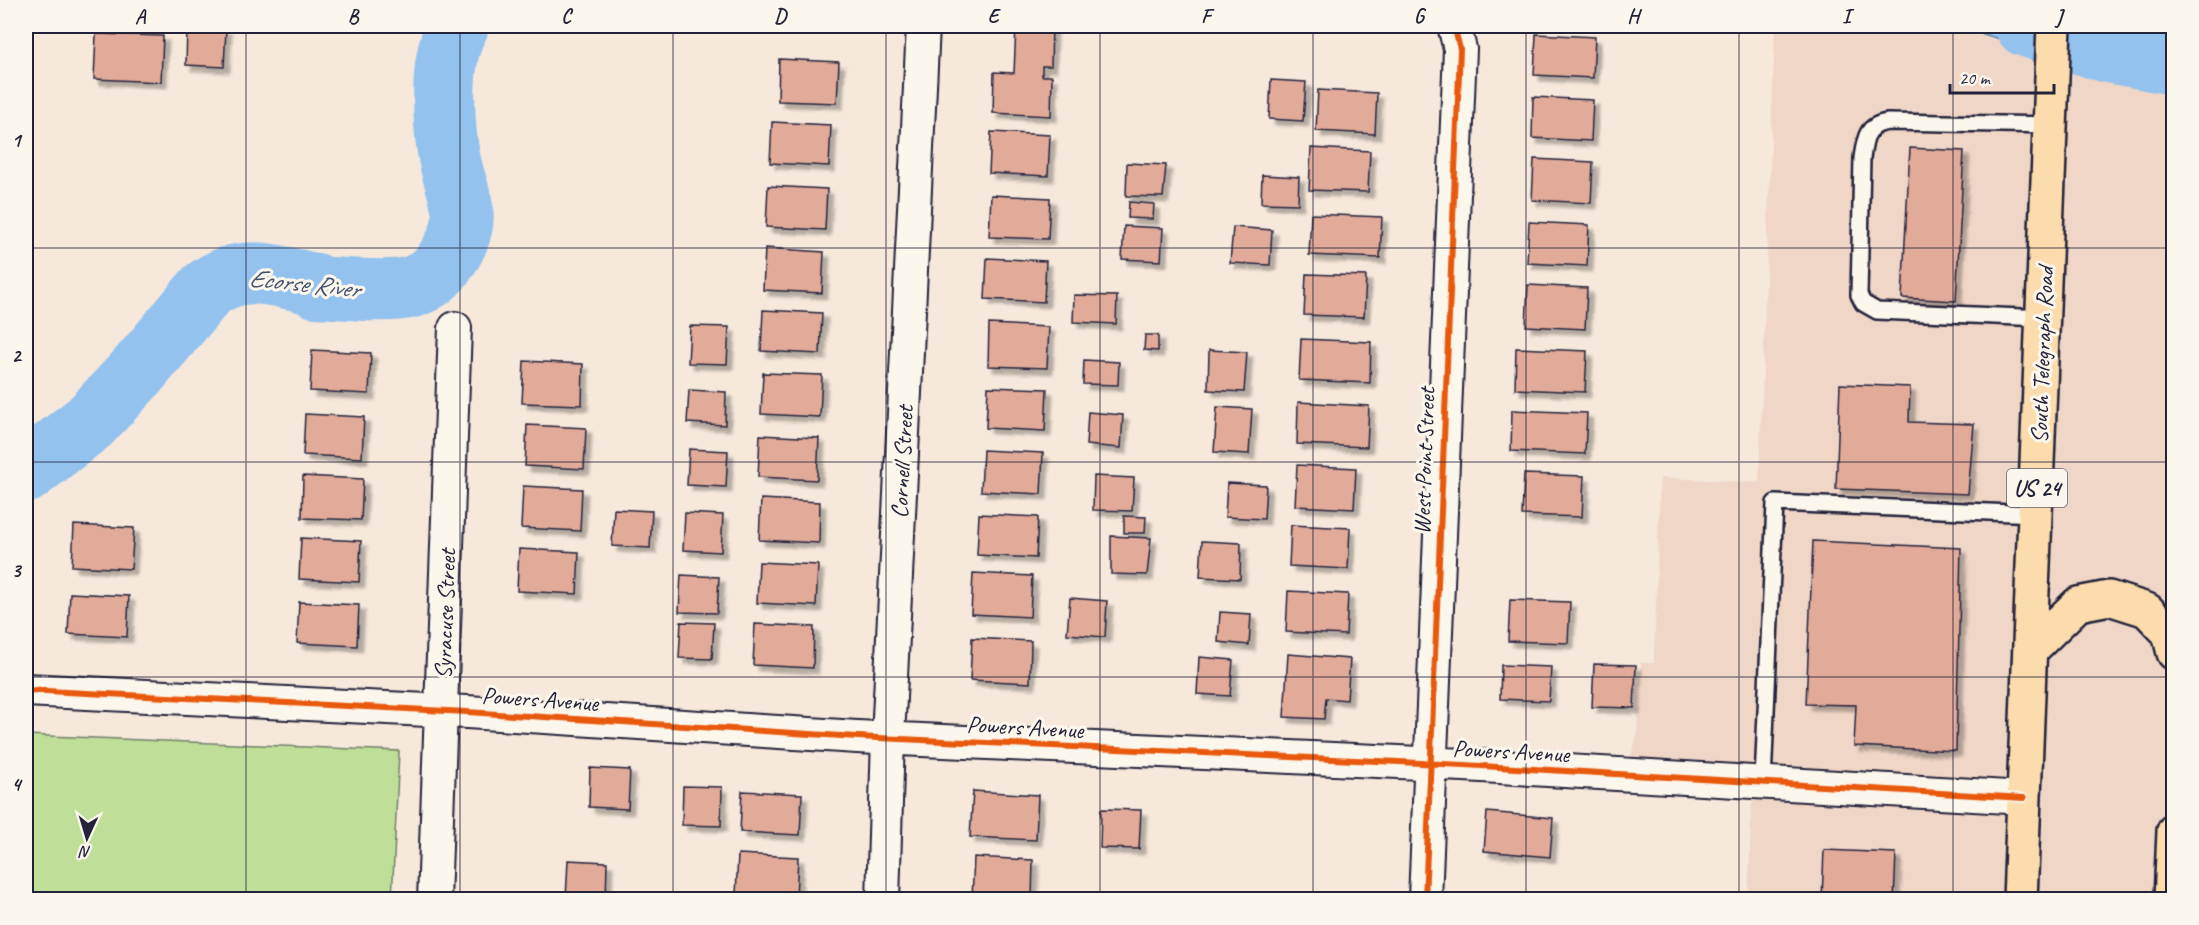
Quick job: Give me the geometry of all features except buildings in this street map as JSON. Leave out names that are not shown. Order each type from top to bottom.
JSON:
[{"type":"main road","name":"South Telegraph Road","points":[[2020,900],[2054,26]]},
{"type":"main road","points":[[2031,650],[2078,604],[2109,598],[2147,610],[2169,633],[2174,653]]},
{"type":"main road","points":[[2171,900],[2174,831]]},
{"type":"street","name":"Cornell Street","points":[[883,900],[888,738],[923,26]]},
{"type":"street","name":"West Point Street","points":[[1425,900],[1460,49],[1454,26]]},
{"type":"street","name":"Syracuse Street","points":[[434,900],[455,328]]},
{"type":"street","name":"Powers Avenue","points":[[26,690],[441,711],[888,738],[1763,782],[2024,798]]},
{"type":"lane","points":[[2043,318],[1877,311],[1863,303],[1859,295],[1862,158],[1865,135],[1878,123],[2050,125]]},
{"type":"lane","points":[[1763,782],[1775,503],[2036,514]]},
{"type":"shaded area","points":[[1775,26],[2173,26],[2173,899],[1748,899],[1753,782],[1625,775],[1637,735],[1641,663],[1654,663],[1660,478],[1759,482]]},
{"type":"green space","points":[[26,735],[399,751],[392,899],[26,899]]},
{"type":"water","points":[[1958,26],[1999,26],[1999,39]]},
{"type":"water","points":[[2106,41],[2173,55],[2173,92],[2104,74]]},
{"type":"waterway","name":"Ecorse River","points":[[26,472],[90,422],[137,372],[206,290],[219,281],[232,276],[259,274],[315,284],[316,287],[391,290],[417,285],[428,279],[444,264],[456,243],[463,217],[448,151],[444,104],[448,53],[458,26]]},
{"type":"waterway","name":"Ecorse River","points":[[2026,26],[2108,52],[2174,64]]},
{"type":"cycle path","points":[[1425,900],[1460,49],[1454,26]]},
{"type":"cycle path","points":[[26,690],[467,712],[857,737],[1464,765],[2024,798]]}]
